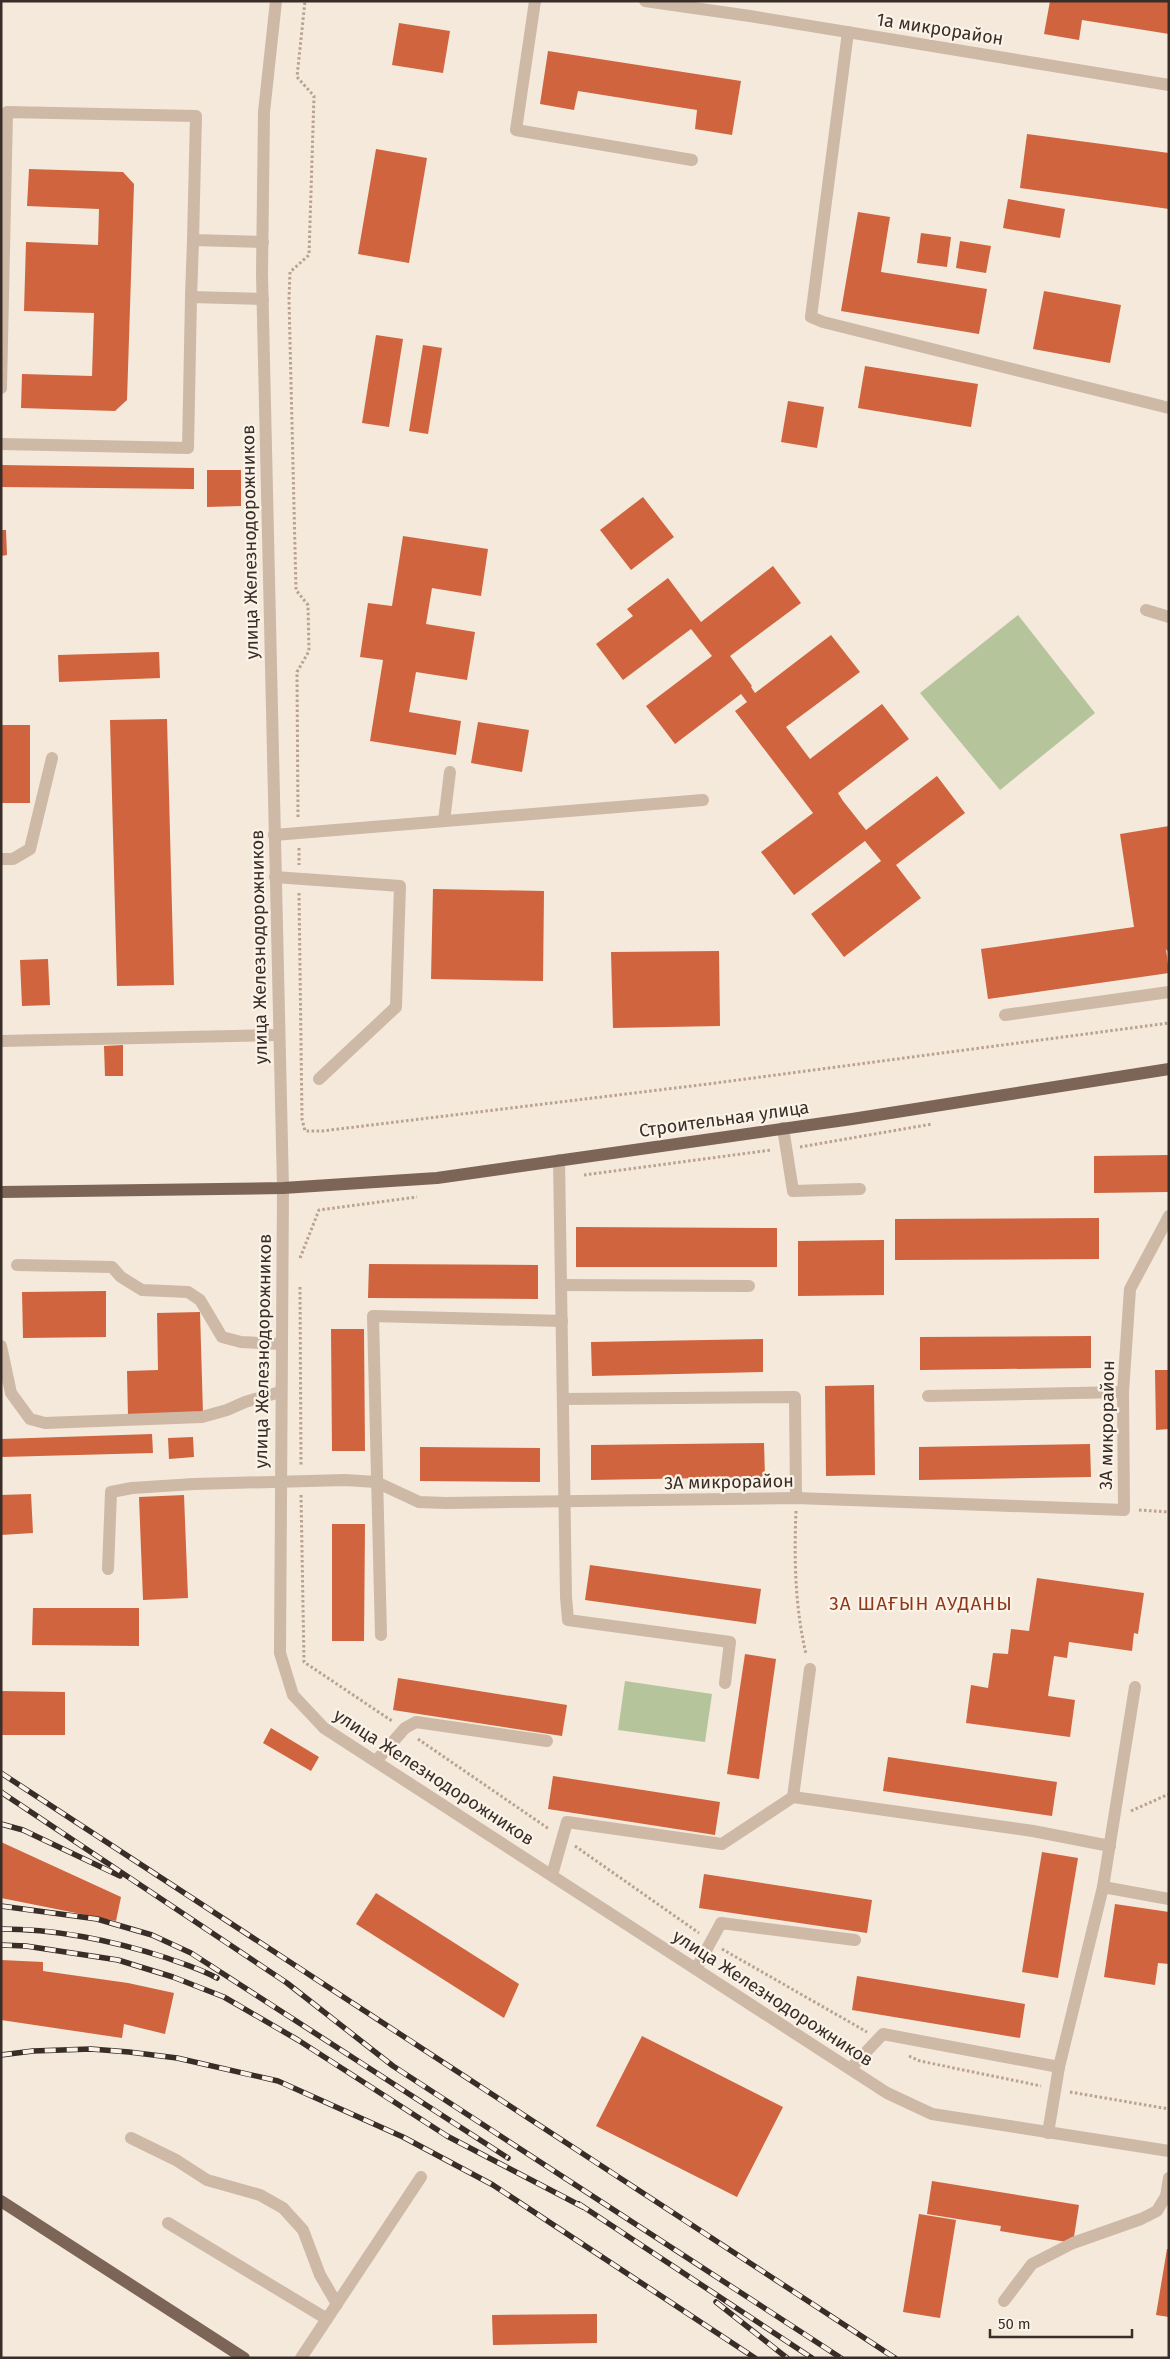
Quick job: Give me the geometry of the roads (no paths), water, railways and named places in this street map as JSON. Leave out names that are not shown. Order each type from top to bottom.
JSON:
[{"type":"main road","name":"Строительная улица","points":[[1,1192],[283,1188],[437,1178],[783,1128],[1169,1069]]},
{"type":"main road","points":[[1,2201],[244,2358]]},
{"type":"street","name":"улица Железнодорожников","points":[[276,1],[264,112],[263,299],[283,1188],[279,1483],[280,1653],[293,1695],[324,1728],[887,2093],[932,2114],[1169,2152]]},
{"type":"street","points":[[535,1],[516,130],[692,160]]},
{"type":"street","name":"1а микрорайон","points":[[645,1],[848,32],[1169,86]]},
{"type":"street","points":[[848,32],[810,317],[823,322],[1169,408]]},
{"type":"street","points":[[1,388],[7,112],[196,116],[188,448],[1,444]]},
{"type":"street","points":[[193,240],[263,242]]},
{"type":"street","points":[[191,297],[263,299]]},
{"type":"street","points":[[1146,610],[1169,618]]},
{"type":"street","points":[[1,859],[13,859],[30,849],[52,758]]},
{"type":"street","points":[[444,821],[450,772]]},
{"type":"street","points":[[274,834],[703,800]]},
{"type":"street","points":[[275,877],[400,886],[396,1006],[319,1079]]},
{"type":"street","points":[[1005,1015],[1169,992]]},
{"type":"street","points":[[1,1041],[279,1035]]},
{"type":"street","points":[[783,1128],[793,1192],[860,1189]]},
{"type":"street","points":[[559,1160],[566,1597],[568,1620],[730,1642],[725,1684]]},
{"type":"street","name":"3А микрорайон","points":[[108,1568],[110,1496],[112,1492],[124,1489],[194,1484],[345,1480],[376,1482],[419,1502],[565,1502],[796,1498],[1124,1510],[1123,1392],[1130,1290],[1169,1216]]},
{"type":"street","points":[[17,1265],[112,1267],[122,1277],[142,1290],[188,1292],[200,1300],[222,1337],[241,1342],[280,1344]]},
{"type":"street","points":[[561,1284],[749,1286]]},
{"type":"street","points":[[381,1635],[373,1316],[562,1321]]},
{"type":"street","points":[[1,1346],[11,1393],[30,1419],[45,1423],[202,1418],[245,1402],[280,1392]]},
{"type":"street","points":[[928,1396],[1123,1392]]},
{"type":"street","points":[[563,1399],[795,1397],[796,1498]]},
{"type":"street","points":[[793,1797],[810,1669]]},
{"type":"street","points":[[1048,2132],[1059,2067],[1103,1888],[1135,1687]]},
{"type":"street","points":[[376,1762],[404,1729],[410,1724],[423,1722],[547,1741]]},
{"type":"street","points":[[552,1875],[567,1822],[722,1844],[793,1797],[1033,1831],[1110,1846]]},
{"type":"street","points":[[1103,1888],[1169,1899]]},
{"type":"street","points":[[696,1969],[721,1923],[855,1940]]},
{"type":"street","points":[[850,2069],[883,2034],[1059,2067]]},
{"type":"street","points":[[131,2138],[176,2160],[207,2180],[260,2195],[283,2208],[304,2230],[320,2275],[337,2304]]},
{"type":"street","points":[[301,2358],[421,2177]]},
{"type":"street","points":[[1004,2301],[1032,2264],[1073,2243],[1141,2219],[1157,2211],[1166,2196],[1169,2178]]},
{"type":"street","points":[[168,2223],[327,2319]]},
{"type":"railway","points":[[1,1773],[895,2358]]},
{"type":"railway","points":[[1,1792],[287,1983],[393,2066],[841,2358]]},
{"type":"railway","points":[[1,1824],[23,1830],[120,1876]]},
{"type":"railway","points":[[1,1906],[97,1919],[152,1935],[191,1953],[508,2158]]},
{"type":"railway","points":[[1,1929],[43,1931],[106,1941],[167,1958],[199,1969],[217,1978]]},
{"type":"railway","points":[[1,1945],[26,1946],[118,1960],[173,1977],[224,1997],[298,2040],[447,2136],[583,2207]]},
{"type":"railway","points":[[1,2055],[33,2051],[91,2049],[129,2052],[177,2058],[278,2081],[403,2137],[493,2185],[755,2358]]},
{"type":"railway","points":[[579,2204],[812,2358]]},
{"type":"railway","points":[[716,2302],[787,2358]]},
{"type":"district","name":"3А ШАҒЫН АУДАНЫ","points":[[921,1603]]}]
